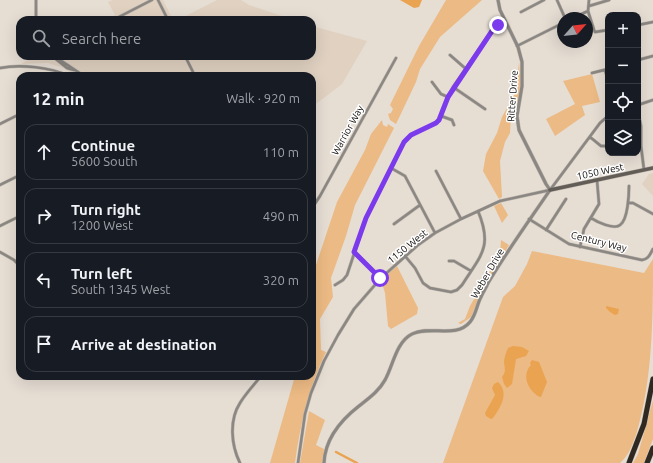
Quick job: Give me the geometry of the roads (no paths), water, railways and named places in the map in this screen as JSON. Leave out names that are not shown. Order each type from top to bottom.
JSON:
[{"type":"highway","points":[[629,463],[644,424],[653,380]]},
{"type":"highway","points":[[647,463],[653,448]]},
{"type":"main road","name":"1050 West","points":[[550,190],[653,168]]},
{"type":"street","points":[[36,0],[36,16]]},
{"type":"street","points":[[121,16],[152,0]]},
{"type":"street","points":[[158,0],[166,16]]},
{"type":"street","name":"Ritter Drive","points":[[498,0],[500,10],[517,46],[522,62],[522,86],[517,116],[519,130],[550,190]]},
{"type":"street","points":[[521,12],[544,0]]},
{"type":"street","points":[[557,0],[563,12]]},
{"type":"street","points":[[589,0],[588,11],[595,32],[605,30]]},
{"type":"street","points":[[589,6],[609,0]]},
{"type":"street","points":[[335,285],[343,280],[347,275],[366,218],[407,139],[411,135],[436,123],[441,116],[453,87],[494,28],[505,21]]},
{"type":"street","points":[[641,24],[653,22]]},
{"type":"street","points":[[517,46],[557,26]]},
{"type":"street","points":[[450,56],[466,69]]},
{"type":"street","points":[[641,59],[653,56]]},
{"type":"street","name":"Warrior Way","points":[[316,202],[396,58]]},
{"type":"street","points":[[57,60],[67,68],[77,72]]},
{"type":"street","points":[[188,60],[193,72]]},
{"type":"street","points":[[0,68],[43,68],[60,72]]},
{"type":"street","points":[[592,73],[605,69]]},
{"type":"street","points":[[432,82],[441,94],[448,97]]},
{"type":"street","points":[[453,87],[484,109]]},
{"type":"street","points":[[641,104],[653,100]]},
{"type":"street","points":[[0,124],[16,116]]},
{"type":"street","points":[[441,116],[452,120],[454,125]]},
{"type":"street","points":[[550,190],[600,123],[605,119]]},
{"type":"street","points":[[640,120],[644,170]]},
{"type":"street","points":[[590,137],[602,146],[605,146]]},
{"type":"street","points":[[392,168],[405,176],[435,233]]},
{"type":"street","points":[[436,171],[461,219]]},
{"type":"street","points":[[0,186],[16,177]]},
{"type":"street","points":[[580,247],[584,229],[599,204],[597,180]]},
{"type":"street","points":[[591,218],[602,224],[616,227],[620,225],[623,222],[628,203],[629,186]]},
{"type":"street","name":"1150 West","points":[[298,463],[305,414],[311,393],[324,361],[354,309],[380,278],[435,233],[461,219],[500,201],[550,190]]},
{"type":"street","name":"Weber Drive","points":[[324,463],[328,443],[336,429],[344,419],[380,388],[404,340],[412,334],[422,331],[459,329],[472,320],[484,290],[550,190]]},
{"type":"street","points":[[546,230],[566,199]]},
{"type":"street","points":[[628,203],[633,203],[653,214]]},
{"type":"street","points":[[394,224],[420,204]]},
{"type":"street","points":[[405,256],[415,268],[423,284],[430,288],[451,292],[457,290],[471,271],[485,246],[485,235],[482,220],[478,211]]},
{"type":"street","points":[[0,226],[16,218]]},
{"type":"street","name":"Century Way","points":[[530,219],[567,243],[580,247],[642,260],[646,260],[653,248]]},
{"type":"street","points":[[0,252],[16,262]]},
{"type":"street","points":[[354,252],[380,278]]},
{"type":"street","points":[[449,261],[454,261],[471,271]]},
{"type":"street","points":[[240,463],[234,447],[234,417],[239,404],[258,380]]},
{"type":"waterway","points":[[336,452],[357,463]]}]
